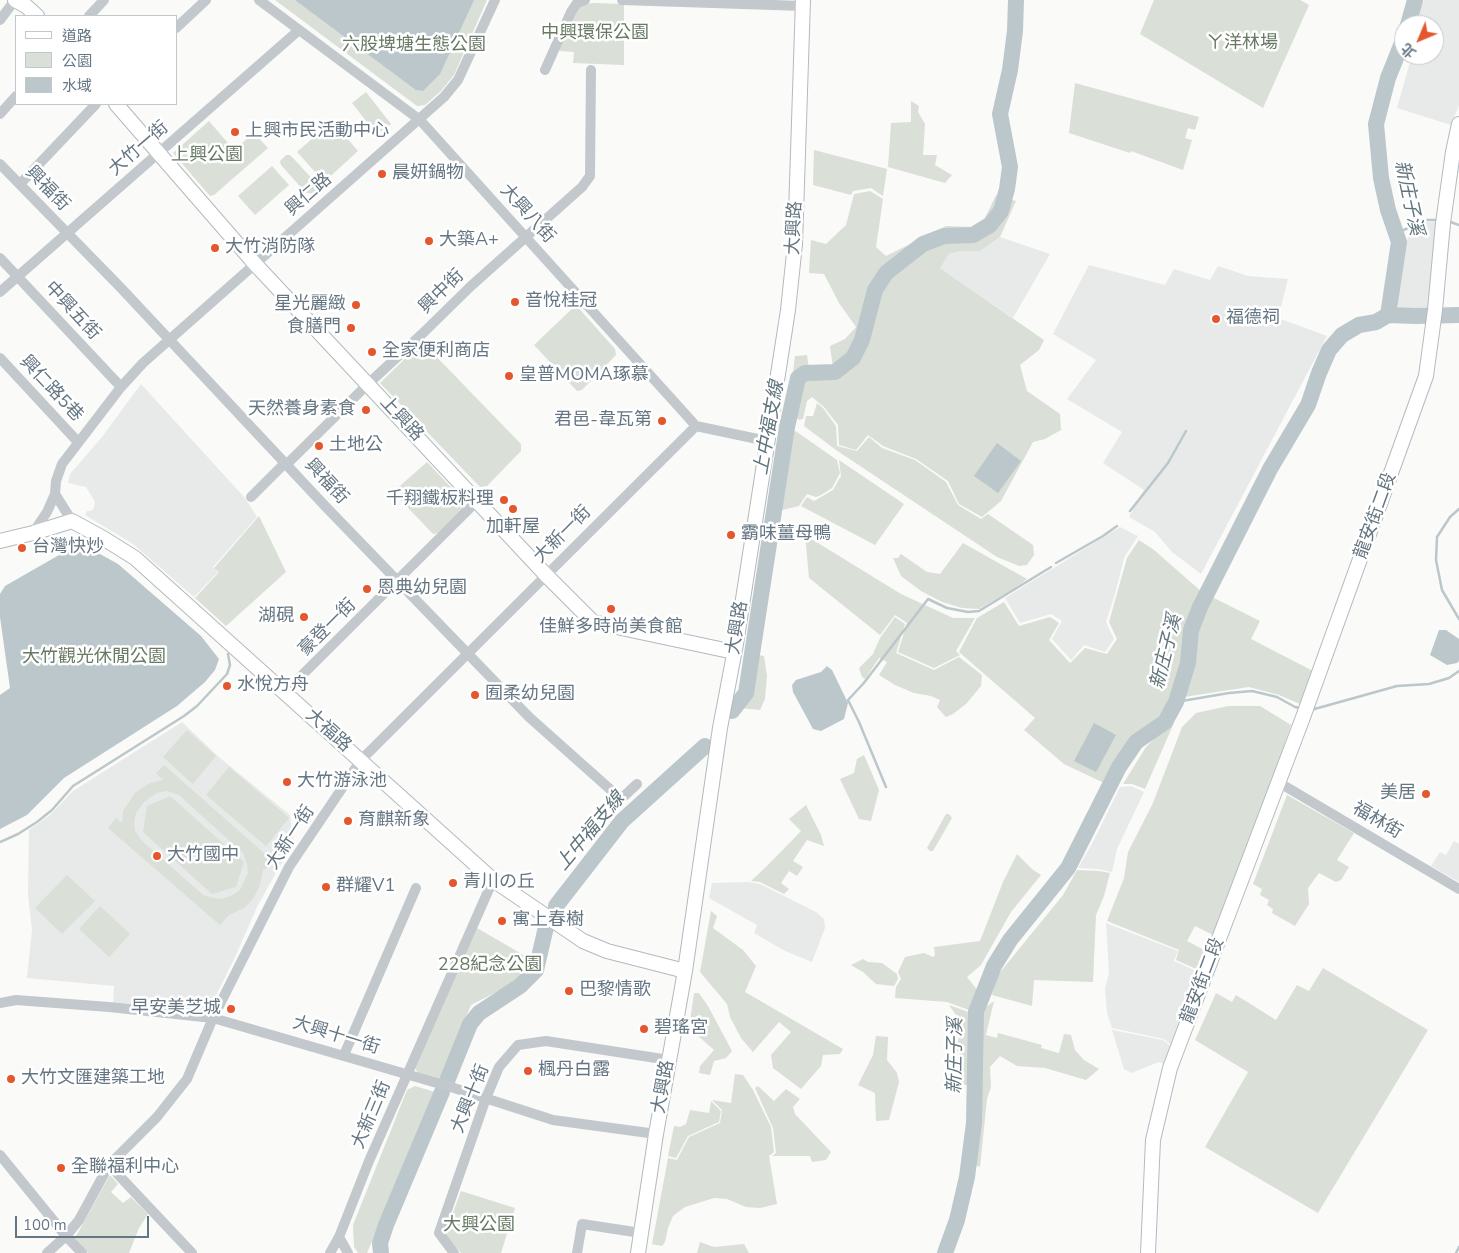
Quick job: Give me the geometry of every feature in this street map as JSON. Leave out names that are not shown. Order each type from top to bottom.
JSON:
[{"type":"street","points":[[0,20],[15,0],[26,6],[36,15]]},
{"type":"street","points":[[90,15],[104,0]]},
{"type":"street","points":[[178,26],[206,0]]},
{"type":"street","name":"大興八街","points":[[259,0],[420,120],[696,426]]},
{"type":"street","name":"興仁路","points":[[33,533],[47,512],[55,494],[56,481],[62,464],[121,387],[168,340],[444,97],[458,80],[495,0]]},
{"type":"street","points":[[545,70],[570,12],[577,3],[585,0]]},
{"type":"street","points":[[622,0],[803,3]]},
{"type":"street","name":"大興路","points":[[638,1253],[788,310],[793,264],[803,3]]},
{"type":"street","name":"大竹一街","points":[[0,292],[299,30]]},
{"type":"street","name":"興中街","points":[[251,497],[525,236],[582,187],[590,176],[591,70]]},
{"type":"street","points":[[0,114],[15,97]]},
{"type":"street","points":[[20,184],[95,105]]},
{"type":"street","name":"上興路","points":[[117,105],[255,264],[546,575],[593,622],[734,652]]},
{"type":"street","name":"龍安街二段","points":[[1148,1253],[1153,1140],[1170,1068],[1302,720],[1426,376],[1444,219],[1459,124]]},
{"type":"street","name":"興福街","points":[[0,164],[121,288],[286,464],[530,717],[621,799],[637,784]]},
{"type":"street","name":"中興五街","points":[[0,258],[121,387]]},
{"type":"street","name":"興仁路5巷","points":[[0,358],[78,442]]},
{"type":"street","points":[[696,426],[766,441]]},
{"type":"street","name":"大新一街","points":[[47,1253],[66,1236],[79,1220],[109,1165],[158,1117],[187,1079],[214,1018],[289,866],[361,760],[696,426]]},
{"type":"street","points":[[0,541],[72,521],[55,494]]},
{"type":"street","name":"豪登一街","points":[[285,692],[477,501]]},
{"type":"street","name":"大福路","points":[[72,521],[135,558],[493,880],[583,941],[607,951],[684,971]]},
{"type":"street","name":"福林街","points":[[1278,782],[1459,889]]},
{"type":"street","name":"大新三街","points":[[330,1253],[339,1237],[407,1075],[493,880]]},
{"type":"street","points":[[344,1055],[416,888]]},
{"type":"street","name":"大興十一街","points":[[0,1002],[16,1000],[214,1018],[344,1055],[553,1120],[656,1134]]},
{"type":"street","name":"大興十街","points":[[454,1253],[438,1233],[486,1098],[499,1067],[518,1045],[546,1041],[669,1060]]},
{"type":"street","points":[[0,1155],[82,1253]]},
{"type":"street","points":[[109,1165],[192,1253]]},
{"type":"street","points":[[577,1253],[582,1224],[641,1233]]},
{"type":"street","points":[[339,1237],[348,1253]]},
{"type":"shaded area","points":[[1424,0],[1459,0],[1459,105],[1451,125],[1397,108],[1409,65],[1444,65],[1444,15],[1418,15]]},
{"type":"shaded area","points":[[1425,222],[1439,222],[1428,314],[1394,309],[1406,242],[1413,229]]},
{"type":"shaded area","points":[[1000,237],[1050,254],[1013,318],[940,268],[949,254],[961,251],[980,251]]},
{"type":"shaded area","points":[[1089,265],[1165,285],[1174,269],[1210,280],[1218,266],[1248,276],[1288,279],[1278,318],[1327,336],[1201,574],[1172,552],[1155,532],[1129,517],[1144,490],[1103,463],[1122,432],[1067,399],[1096,360],[1053,334]]},
{"type":"shaded area","points":[[141,384],[245,498],[257,517],[213,567],[218,572],[194,597],[133,544],[85,515],[87,511],[91,511],[94,508],[95,502],[86,487],[68,483],[70,474],[102,437]]},
{"type":"shaded area","points":[[1120,527],[1138,536],[1124,558],[1106,622],[1114,639],[1105,652],[1084,645],[1071,660],[1052,639],[1062,621],[1051,614],[1020,623],[1005,598]]},
{"type":"shaded area","name":"大竹國中","points":[[182,722],[220,758],[290,815],[294,844],[257,907],[207,1014],[113,1005],[114,986],[27,978],[32,930],[28,895],[29,830],[50,815],[73,791]]},
{"type":"shaded area","points":[[1131,786],[1144,792],[1117,849],[1112,872],[1078,868],[1120,787]]},
{"type":"shaded area","points":[[1454,841],[1459,844],[1459,882],[1431,866],[1440,852],[1446,855]]},
{"type":"shaded area","points":[[749,882],[760,884],[816,912],[824,919],[825,928],[812,962],[783,950],[754,933],[757,925],[709,898],[712,883]]},
{"type":"shaded area","points":[[1106,923],[1178,951],[1174,961],[1203,974],[1175,1049],[1164,1039],[1112,1028],[1107,1013],[1105,988],[1109,973]]},
{"type":"shaded area","points":[[1112,1030],[1163,1040],[1175,1050],[1168,1065],[1159,1062],[1131,1073],[1124,1069]]},
{"type":"green space","name":"六股埤塘生態公園","points":[[275,0],[487,0],[454,75],[441,91],[425,105],[417,106]]},
{"type":"green space","name":"ㄚ洋林場","points":[[1154,0],[1300,0],[1309,5],[1263,108],[1140,34]]},
{"type":"green space","name":"中興環保公園","points":[[583,4],[624,4],[624,65],[573,63],[574,52],[559,51],[561,42],[576,10]]},
{"type":"green space","points":[[1075,83],[1199,117],[1195,130],[1188,128],[1185,138],[1192,140],[1183,170],[1131,151],[1130,153],[1069,133]]},
{"type":"green space","points":[[366,92],[391,124],[377,135],[352,103]]},
{"type":"green space","points":[[911,101],[919,106],[918,112],[925,124],[923,155],[937,155],[935,165],[952,175],[945,183],[888,167],[891,123],[911,122]]},
{"type":"green space","name":"上興公園","points":[[209,121],[234,150],[254,133],[268,148],[214,195],[210,196],[173,153]]},
{"type":"green space","points":[[332,121],[358,151],[324,182],[297,152]]},
{"type":"green space","points":[[814,150],[887,169],[883,196],[871,188],[853,191],[851,195],[813,185]]},
{"type":"green space","points":[[286,155],[290,155],[317,184],[316,191],[306,193],[281,165],[280,161]]},
{"type":"green space","points":[[272,166],[289,185],[255,215],[238,196]]},
{"type":"green space","points":[[870,191],[883,199],[876,247],[886,256],[946,226],[972,227],[985,218],[996,195],[1016,201],[1000,237],[980,251],[961,251],[949,254],[940,268],[1044,340],[1039,350],[1020,365],[1027,391],[1060,414],[1061,430],[1045,439],[1033,442],[1001,501],[982,517],[959,504],[948,481],[916,459],[883,446],[868,435],[856,450],[839,445],[838,425],[824,407],[812,397],[807,401],[803,419],[799,420],[788,412],[795,356],[807,355],[810,376],[834,375],[830,346],[845,339],[856,327],[839,303],[824,274],[809,273],[811,240],[826,244],[846,225],[854,194]]},
{"type":"green space","points":[[576,305],[615,349],[616,355],[582,390],[577,391],[534,345]]},
{"type":"green space","points":[[418,346],[426,346],[521,444],[521,451],[487,486],[480,487],[380,383]]},
{"type":"green space","points":[[817,403],[836,426],[837,446],[857,451],[869,437],[882,448],[915,460],[946,482],[958,505],[981,519],[988,514],[1033,545],[1034,555],[1027,565],[1019,566],[997,557],[836,450],[804,426],[806,416],[813,416]]},
{"type":"green space","points":[[790,429],[837,460],[840,473],[832,488],[821,495],[816,497],[807,494],[799,506],[778,511]]},
{"type":"green space","points":[[839,460],[904,504],[875,545],[801,506],[807,497],[814,501],[833,490],[841,476]]},
{"type":"green space","points":[[427,462],[465,502],[465,508],[439,533],[433,534],[393,492]]},
{"type":"green space","points":[[259,516],[286,572],[226,626],[195,598],[219,572],[214,568]]},
{"type":"green space","points":[[805,535],[901,594],[953,618],[975,618],[956,651],[960,655],[934,668],[898,652],[907,623],[895,615],[880,635],[809,578]]},
{"type":"green space","points":[[1139,540],[1154,550],[1202,592],[1185,628],[1182,664],[1170,700],[1161,716],[1131,741],[1113,768],[1106,784],[1064,764],[1024,730],[1035,718],[959,652],[977,618],[1004,602],[1019,626],[1050,617],[1059,623],[1049,640],[1070,663],[1085,648],[1107,654],[1117,639],[1109,622],[1127,558]]},
{"type":"green space","points":[[963,543],[1027,579],[979,609],[962,608],[942,602],[921,591],[901,576],[893,558],[898,558],[901,554],[927,572],[940,574]]},
{"type":"green space","points":[[1212,597],[1260,621],[1251,639],[1313,671],[1300,704],[1279,695],[1249,687],[1184,697],[1195,664],[1196,629]]},
{"type":"green space","points":[[895,617],[905,624],[896,653],[934,670],[959,657],[982,675],[981,686],[966,704],[953,714],[946,717],[937,707],[940,700],[931,696],[914,693],[895,685],[879,675],[887,662],[879,658],[865,679],[862,677],[859,668],[873,654],[880,638]]},
{"type":"green space","points":[[750,654],[764,656],[767,676],[765,699],[760,710],[740,708]]},
{"type":"green space","points":[[1228,706],[1260,706],[1291,725],[1217,937],[1195,926],[1187,941],[1210,953],[1203,972],[1176,960],[1179,950],[1107,921],[1124,878],[1128,852],[1153,803],[1182,727],[1196,713]]},
{"type":"green space","points":[[1172,721],[1174,723],[1145,789],[1132,784],[1123,784],[1146,747]]},
{"type":"green space","points":[[187,730],[216,756],[193,784],[163,757]]},
{"type":"green space","points":[[864,755],[879,790],[871,821],[859,819],[840,779],[854,773],[857,759]]},
{"type":"green space","points":[[164,765],[273,861],[266,869],[263,869],[260,885],[253,899],[244,908],[229,915],[220,925],[108,828],[116,818],[122,823],[123,811],[135,793],[150,783],[163,780],[156,773]],"holes":[[[166,791],[179,795],[243,853],[248,873],[240,890],[231,896],[221,899],[203,895],[141,840],[135,831],[136,813],[144,802],[157,793]]]},
{"type":"green space","points":[[229,767],[289,818],[266,846],[206,795]]},
{"type":"green space","points":[[1287,795],[1354,833],[1337,860],[1349,867],[1341,880],[1336,882],[1319,873],[1308,888],[1309,904],[1295,926],[1272,913],[1273,909],[1267,905],[1269,900],[1260,895],[1262,889],[1253,884]]},
{"type":"green space","points":[[170,796],[244,862],[236,887],[212,894],[143,832],[147,806]]},
{"type":"green space","points":[[806,805],[821,835],[824,846],[807,840],[793,861],[803,867],[797,876],[789,871],[781,883],[789,889],[784,894],[760,882],[751,881],[801,831],[789,819]]},
{"type":"green space","points":[[946,814],[949,814],[952,818],[933,851],[930,851],[927,848]]},
{"type":"green space","points":[[1017,854],[1041,875],[1011,912],[981,965],[967,977],[978,991],[969,1010],[947,1002],[895,998],[896,987],[901,979],[898,972],[905,957],[924,953],[933,957],[935,955],[934,947],[980,941],[1003,882]]},
{"type":"green space","points":[[1077,870],[1110,873],[1104,896],[1096,915],[1093,982],[1034,980],[1032,1006],[992,995],[997,976],[1063,895]]},
{"type":"green space","points":[[67,875],[95,901],[62,934],[35,908]]},
{"type":"green space","points":[[100,906],[130,934],[109,957],[79,929]]},
{"type":"green space","points":[[711,911],[717,916],[713,928],[743,950],[756,966],[745,992],[843,1049],[840,1054],[823,1055],[821,1066],[801,1089],[773,1068],[771,1055],[791,1032],[779,1022],[753,1052],[741,1038],[730,1017],[727,1004],[700,972]]},
{"type":"green space","name":"228紀念公園","points":[[477,928],[532,960],[528,971],[520,980],[471,1005],[439,1081],[420,1077],[415,1068]]},
{"type":"green space","points":[[863,959],[868,962],[882,963],[897,974],[898,979],[894,986],[876,984],[863,972],[851,965]]},
{"type":"green space","points":[[1323,968],[1428,1030],[1318,1213],[1205,1147],[1248,1072],[1195,1040],[1216,993],[1232,1002],[1236,995],[1276,1020],[1297,985],[1309,991]]},
{"type":"green space","points":[[694,993],[699,993],[708,1006],[732,1051],[726,1058],[714,1061],[710,1075],[699,1073],[700,1066],[714,1050],[689,1028]]},
{"type":"green space","points":[[994,1001],[986,1035],[997,1038],[998,1033],[1042,1045],[1041,1048],[1059,1053],[1064,1034],[1071,1035],[1075,1050],[1084,1060],[1099,1069],[1086,1080],[1045,1068],[1017,1066],[1000,1056],[990,1067],[991,1087],[987,1099],[980,1167],[975,1165],[981,1100],[980,1035],[986,1007]]},
{"type":"green space","points":[[949,1005],[971,1013],[970,1085],[959,1085],[964,1061],[956,1049],[960,1033],[956,1015]]},
{"type":"green space","points":[[876,1036],[888,1037],[887,1060],[897,1073],[899,1082],[889,1120],[876,1121],[875,1093],[858,1085],[873,1055]]},
{"type":"green space","points":[[735,1074],[743,1075],[753,1090],[771,1127],[774,1152],[769,1156],[777,1204],[760,1208],[746,1207],[727,1199],[714,1198],[685,1207],[673,1216],[662,1246],[652,1244],[668,1158],[677,1160],[689,1137],[720,1123],[722,1110],[712,1100],[731,1103]]},
{"type":"green space","points":[[415,1086],[435,1092],[367,1253],[358,1253],[354,1247],[353,1225],[407,1090]]},
{"type":"green space","points":[[758,1086],[774,1101],[786,1089],[800,1099],[793,1107],[795,1114],[831,1152],[826,1160],[812,1162],[810,1156],[772,1156],[776,1153],[773,1128],[755,1088]]},
{"type":"green space","points":[[711,1101],[721,1111],[719,1122],[688,1136],[676,1158],[668,1156],[674,1126],[680,1127],[686,1124],[690,1110],[709,1113]]},
{"type":"green space","points":[[110,1175],[118,1184],[111,1192],[123,1203],[131,1197],[148,1214],[139,1228],[129,1253],[88,1253],[75,1238]]},
{"type":"green space","name":"大興公園","points":[[461,1191],[515,1208],[501,1253],[461,1253],[445,1234]]},
{"type":"green space","points":[[700,1242],[714,1247],[744,1244],[749,1253],[697,1253]]},
{"type":"water","name":"六股埤塘生態公園","points":[[295,0],[474,0],[440,74],[423,91],[416,90]]},
{"type":"water","points":[[997,443],[1021,461],[998,493],[974,476]]},
{"type":"water","name":"大竹觀光休閒公園","points":[[80,543],[118,564],[201,636],[219,659],[215,670],[205,682],[177,706],[64,778],[27,815],[0,829],[0,695],[10,688],[0,617],[0,594],[5,586]]},
{"type":"water","points":[[1439,630],[1446,630],[1459,639],[1459,661],[1457,663],[1447,665],[1430,655]]},
{"type":"water","points":[[827,666],[832,670],[848,703],[844,719],[821,731],[813,729],[793,692],[792,685],[796,680],[821,672]]},
{"type":"water","points":[[1094,723],[1116,735],[1096,772],[1074,761]]},
{"type":"waterway","name":"上中福支線","points":[[732,711],[746,693],[787,427],[798,378],[805,373],[835,372],[853,358],[862,340],[875,290],[886,273],[923,244],[944,236],[973,235],[990,225],[1001,211],[1010,167],[1000,114],[1010,70],[1015,31],[1016,0]]},
{"type":"waterway","name":"新庄子溪","points":[[1411,15],[1415,0]]},
{"type":"waterway","name":"新庄子溪","points":[[945,1253],[957,1220],[967,1177],[974,1123],[976,1012],[994,966],[1010,940],[1068,868],[1119,767],[1136,742],[1165,722],[1176,702],[1188,663],[1191,630],[1200,607],[1270,469],[1308,405],[1329,350],[1342,335],[1359,325],[1376,322],[1388,315],[1399,242],[1388,210],[1381,178],[1376,124],[1388,78],[1394,63]]},
{"type":"waterway","points":[[1397,233],[1426,220],[1440,220]]},
{"type":"waterway","points":[[1448,221],[1459,225]]},
{"type":"waterway","points":[[1388,315],[1459,315]]},
{"type":"waterway","points":[[1130,511],[1168,463],[1186,431]]},
{"type":"waterway","points":[[1459,509],[1450,517],[1437,537],[1436,560],[1442,590],[1459,619]]},
{"type":"waterway","points":[[1056,563],[1117,526]]},
{"type":"waterway","points":[[886,787],[848,700],[863,684],[928,599],[947,608],[968,612],[979,611],[1051,567]]},
{"type":"waterway","points":[[0,842],[18,834],[37,822],[52,810],[73,786],[197,706],[227,674],[230,665],[228,654]]},
{"type":"waterway","points":[[1311,710],[1397,686],[1429,684],[1449,678],[1459,671]]},
{"type":"waterway","points":[[1176,702],[1252,691],[1277,697],[1300,708]]},
{"type":"waterway","name":"上中福支線","points":[[556,906],[622,821],[705,746]]},
{"type":"waterway","points":[[447,1081],[470,1024],[479,1013],[520,986],[536,970],[546,927]]},
{"type":"waterway","points":[[381,1253],[380,1243],[386,1225],[442,1092]]},
{"type":"waterway","points":[[1456,1253],[1459,1247]]},
{"type":"place","name":"上興市民活動中心","points":[[235,132]]},
{"type":"place","name":"晨妍鍋物","points":[[382,174]]},
{"type":"place","name":"大築A+","points":[[429,241]]},
{"type":"place","name":"大竹消防隊","points":[[215,248]]},
{"type":"place","name":"音悅桂冠","points":[[515,302]]},
{"type":"place","name":"星光麗緻","points":[[356,305]]},
{"type":"place","name":"福德祠","points":[[1216,319]]},
{"type":"place","name":"食膳門","points":[[351,328]]},
{"type":"place","name":"全家便利商店","points":[[372,352]]},
{"type":"place","name":"皇普MOMA琢慕","points":[[509,376]]},
{"type":"place","name":"天然養身素食","points":[[366,410]]},
{"type":"place","name":"君邑-韋瓦第","points":[[662,421]]},
{"type":"place","name":"土地公","points":[[319,446]]},
{"type":"place","name":"千翔鐵板料理","points":[[504,500]]},
{"type":"place","name":"加軒屋","points":[[513,509]]},
{"type":"place","name":"霸味薑母鴨","points":[[731,535]]},
{"type":"place","name":"台灣快炒","points":[[22,548]]},
{"type":"place","name":"恩典幼兒園","points":[[367,589]]},
{"type":"place","name":"佳鮮多時尚美食館","points":[[611,609]]},
{"type":"place","name":"湖硯","points":[[304,617]]},
{"type":"place","name":"水悅方舟","points":[[227,686]]},
{"type":"place","name":"囿柔幼兒園","points":[[475,695]]},
{"type":"place","name":"大竹游泳池","points":[[287,782]]},
{"type":"place","name":"美居","points":[[1426,794]]},
{"type":"place","name":"育麒新象","points":[[348,821]]},
{"type":"place","name":"大竹國中","points":[[157,856]]},
{"type":"place","name":"青川の丘","points":[[453,883]]},
{"type":"place","name":"群耀V1","points":[[326,887]]},
{"type":"place","name":"寓上春樹","points":[[502,921]]},
{"type":"place","name":"巴黎情歌","points":[[569,991]]},
{"type":"place","name":"早安美芝城","points":[[231,1009]]},
{"type":"place","name":"碧瑤宮","points":[[644,1029]]},
{"type":"place","name":"楓丹白露","points":[[528,1071]]},
{"type":"place","name":"大竹文匯建築工地","points":[[11,1079]]},
{"type":"place","name":"全聯福利中心","points":[[61,1168]]}]
